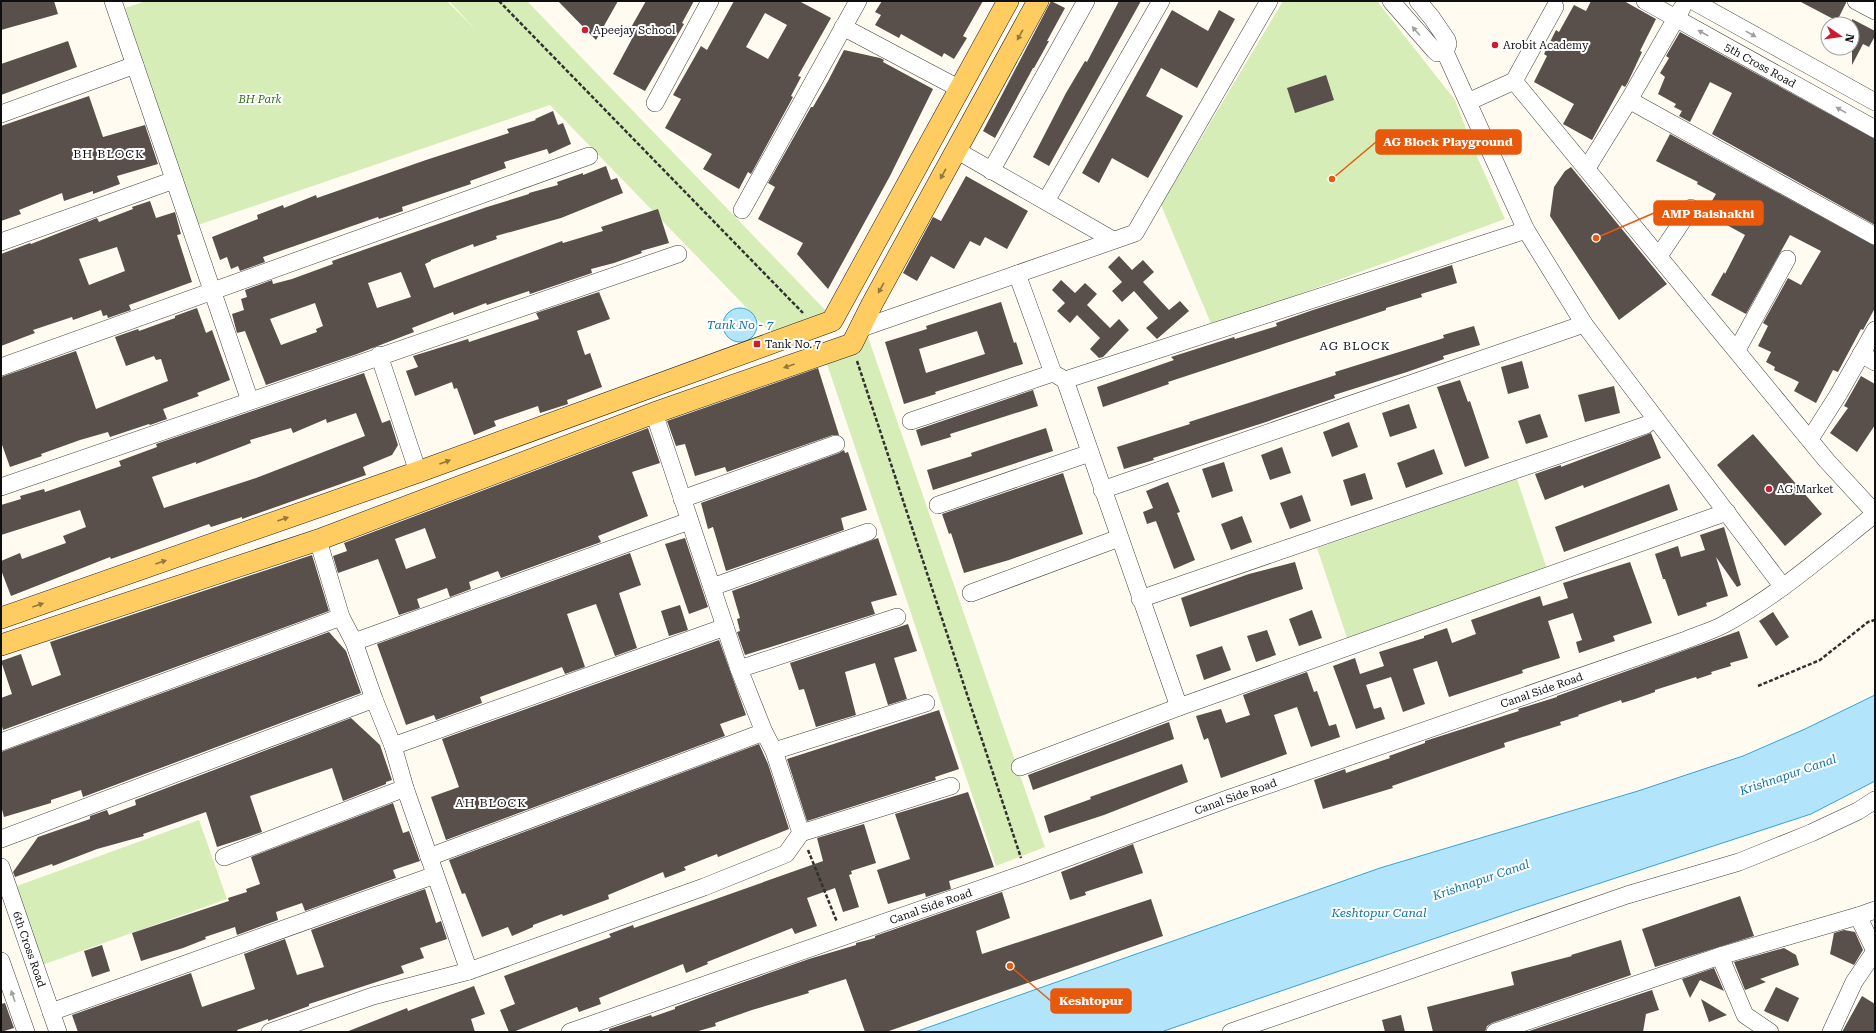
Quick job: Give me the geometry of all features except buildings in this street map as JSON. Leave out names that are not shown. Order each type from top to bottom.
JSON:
[{"type":"main road","points":[[1,618],[418,472],[832,321],[1008,1]]},
{"type":"main road","points":[[1,645],[318,540],[856,337],[913,229],[1038,1]]},
{"type":"main road","points":[[890,215],[913,229]]},
{"type":"main road","points":[[497,443],[505,469]]},
{"type":"street","points":[[113,1],[250,401]]},
{"type":"street","points":[[655,103],[710,1]]},
{"type":"street","points":[[742,210],[858,1]]},
{"type":"street","points":[[991,170],[1086,1]]},
{"type":"street","points":[[1046,201],[1161,1]]},
{"type":"street","points":[[856,337],[1017,274],[1135,233],[1269,1]]},
{"type":"street","points":[[1391,1],[1437,53],[1445,52]]},
{"type":"street","points":[[1418,1],[1447,40],[1448,44],[1445,52],[1526,230],[1584,324],[1783,587]]},
{"type":"street","name":"5th Cross Road","points":[[1645,1],[1875,129]]},
{"type":"street","points":[[1587,168],[1629,100],[1686,1]]},
{"type":"street","points":[[1693,1],[1875,102]]},
{"type":"street","points":[[1856,1],[1875,11]]},
{"type":"street","points":[[1468,102],[1514,81],[1555,7]]},
{"type":"street","points":[[843,27],[960,89]]},
{"type":"street","points":[[1,114],[135,65]]},
{"type":"street","points":[[1514,81],[1810,439],[1875,514]]},
{"type":"street","points":[[1629,100],[1875,236]]},
{"type":"street","points":[[956,150],[1113,240]]},
{"type":"street","points":[[1,367],[589,156]]},
{"type":"street","points":[[1,242],[174,180]]},
{"type":"street","points":[[1659,256],[1691,208]]},
{"type":"street","points":[[911,421],[1059,377],[1526,230]]},
{"type":"street","points":[[1,487],[379,355],[678,254]]},
{"type":"street","points":[[1737,350],[1788,259]]},
{"type":"street","points":[[1017,274],[1090,453],[1179,707]]},
{"type":"street","points":[[1102,490],[1584,324]]},
{"type":"street","points":[[1810,439],[1868,358],[1875,330]]},
{"type":"street","points":[[379,355],[418,472]]},
{"type":"street","points":[[654,414],[739,669],[764,732],[774,751],[801,833]]},
{"type":"street","points":[[1140,599],[1646,425]]},
{"type":"street","points":[[682,498],[836,444]]},
{"type":"street","points":[[938,505],[1090,453]]},
{"type":"street","points":[[1020,767],[1179,707],[1727,512]]},
{"type":"street","name":"Canal Side Road","points":[[570,1032],[844,938],[1230,798],[1686,640],[1722,625],[1757,605],[1783,587],[1875,514]]},
{"type":"street","points":[[354,642],[689,521]]},
{"type":"street","points":[[712,587],[868,532]]},
{"type":"street","points":[[971,593],[1119,538]]},
{"type":"street","points":[[318,540],[342,617],[354,642],[374,700],[394,746],[405,788],[469,970]]},
{"type":"street","points":[[1,742],[342,617]]},
{"type":"street","points":[[739,669],[897,617]]},
{"type":"street","points":[[394,746],[725,627]]},
{"type":"street","points":[[1,839],[374,700]]},
{"type":"street","points":[[774,751],[926,703]]},
{"type":"street","points":[[429,856],[764,732]]},
{"type":"street","points":[[270,1032],[374,996],[469,970],[704,887],[786,854],[801,833],[951,786]]},
{"type":"street","points":[[224,857],[405,788]]},
{"type":"street","points":[[1231,1032],[1627,895],[1740,862],[1858,812],[1875,800]]},
{"type":"street","name":"6th Cross Road","points":[[1,867],[58,1032]]},
{"type":"street","points":[[51,1012],[435,875]]},
{"type":"street","points":[[1495,1032],[1720,956],[1875,910]]},
{"type":"street","points":[[1831,1032],[1854,982],[1875,951],[1858,916]]},
{"type":"street","points":[[1720,956],[1745,1015],[1770,1032]]},
{"type":"street","points":[[1,960],[26,1032]]},
{"type":"path","points":[[500,1],[816,327]]},
{"type":"path","points":[[856,337],[1026,873]]},
{"type":"path","points":[[1758,686],[1820,660],[1868,622],[1875,620]]},
{"type":"path","points":[[801,833],[844,938]]},
{"type":"green space","name":"BH Park","points":[[146,1],[447,1],[476,30],[449,1],[527,1],[829,314],[774,336],[550,105],[198,225],[125,8]]},
{"type":"green space","points":[[1283,1],[1377,1],[1455,100],[1475,152],[1505,219],[1212,326],[1161,205]]},
{"type":"green space","points":[[868,337],[1045,847],[996,866],[825,358],[856,349]]},
{"type":"green space","points":[[1517,479],[1547,569],[1347,638],[1317,548]]},
{"type":"green space","points":[[199,820],[227,899],[42,965],[14,887]]},
{"type":"water","name":"Tank No - 7","points":[[737,308],[743,308],[747,309],[754,315],[757,325],[756,332],[750,339],[743,342],[737,342],[733,341],[726,335],[723,328],[723,322],[724,318],[730,311]]},
{"type":"water","name":"Keshtopur Canal","points":[[1875,695],[1875,781],[1811,814],[1518,910],[1161,1032],[915,1032],[1380,868],[1638,791],[1743,756],[1805,729]]},
{"type":"place","name":"Apeejay School","points":[[585,30]]},
{"type":"place","name":"Arobit Academy","points":[[1495,45]]},
{"type":"place","name":"AG Block Playground","points":[[1332,179]]},
{"type":"place","name":"AMP Baishakhi","points":[[1596,238]]},
{"type":"place","name":"Tank No. 7","points":[[757,344]]},
{"type":"place","name":"AG Market","points":[[1769,489]]},
{"type":"place","name":"Keshtopur","points":[[1010,966]]},
{"type":"district","name":"BH BLOCK","points":[[109,154]]},
{"type":"district","name":"AG BLOCK","points":[[1355,346]]},
{"type":"district","name":"AH BLOCK","points":[[491,803]]},
{"type":"water label","name":"Krishnapur Canal","points":[[1788,775]]},
{"type":"water label","name":"Krishnapur Canal","points":[[1481,880]]}]
